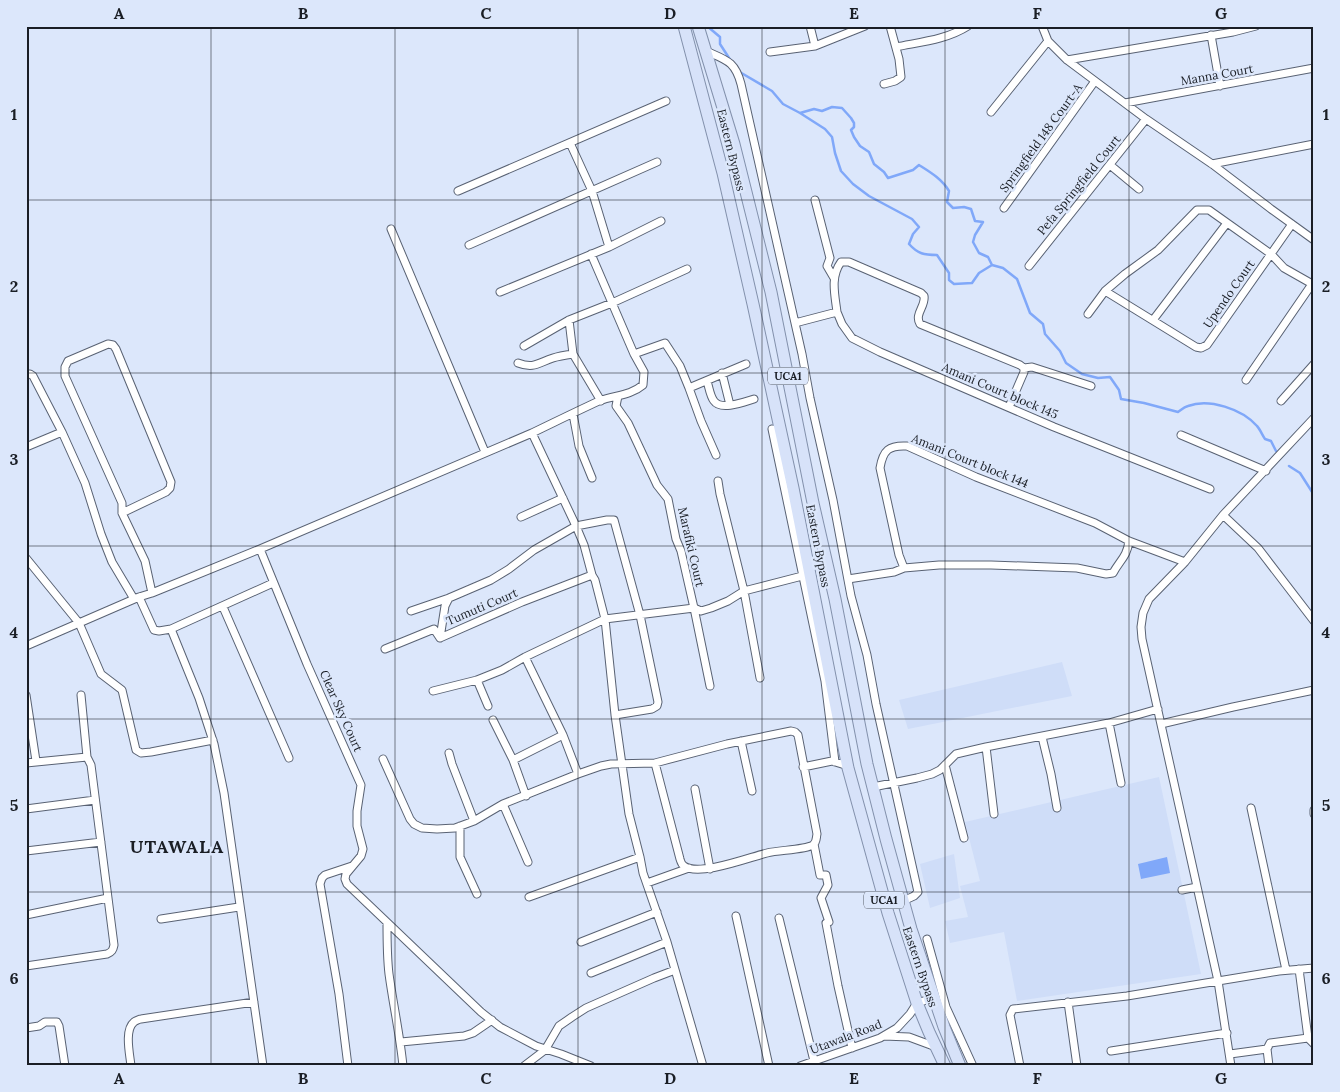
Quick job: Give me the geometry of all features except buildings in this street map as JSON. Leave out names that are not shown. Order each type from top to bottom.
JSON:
[{"type":"main road","name":"Eastern Bypass","points":[[684,26],[723,173],[791,479],[806,575],[840,730],[840,761],[918,1003],[928,1032],[945,1066]]},
{"type":"main road","name":"Eastern Bypass","points":[[698,26],[734,144],[771,292],[873,787],[903,901],[933,998],[960,1066]]},
{"type":"main road","points":[[840,730],[860,727]]},
{"type":"street","points":[[810,26],[815,46]]},
{"type":"street","points":[[770,52],[815,46],[865,26]]},
{"type":"street","points":[[884,84],[901,77],[899,59],[890,26]]},
{"type":"street","points":[[896,47],[942,38],[960,32],[968,26]]},
{"type":"street","points":[[1042,26],[1048,42],[1067,60],[1314,240]]},
{"type":"street","points":[[1067,60],[1211,36],[1256,26]]},
{"type":"street","points":[[1211,36],[1220,86]]},
{"type":"street","points":[[991,112],[1048,42]]},
{"type":"street","points":[[706,50],[728,61],[738,73],[802,354],[810,398],[834,500],[851,596],[867,655],[876,704],[918,892],[903,901]]},
{"type":"street","name":"Manna Court","points":[[1125,103],[1314,68]]},
{"type":"street","name":"Springfield 148 Court-A","points":[[1004,208],[1096,81]]},
{"type":"street","points":[[458,191],[666,101]]},
{"type":"street","name":"Pefa Springfield Court","points":[[1029,266],[1146,119]]},
{"type":"street","points":[[570,143],[592,191],[608,247]]},
{"type":"street","points":[[1212,164],[1314,144]]},
{"type":"street","points":[[469,245],[657,162]]},
{"type":"street","points":[[1110,164],[1139,189]]},
{"type":"street","points":[[815,200],[830,258],[827,266],[834,278]]},
{"type":"street","name":"Upendo Court","points":[[1088,314],[1105,291],[1158,250],[1197,210],[1209,210],[1271,254],[1284,268],[1313,284],[1246,380]]},
{"type":"street","points":[[500,292],[608,247],[661,221]]},
{"type":"street","points":[[1152,320],[1227,223]]},
{"type":"street","name":"Upendo Court","points":[[1105,291],[1196,347],[1201,348],[1206,345],[1292,224]]},
{"type":"street","points":[[392,229],[485,452]]},
{"type":"street","points":[[26,646],[136,598],[260,549],[532,433],[601,401],[637,390],[642,385],[644,372],[634,354],[590,254]]},
{"type":"street","points":[[795,323],[837,312],[834,278],[841,262],[849,262],[924,296],[925,301],[918,316],[920,324],[1024,368],[1032,367],[1091,386]]},
{"type":"street","points":[[524,346],[569,320],[687,270]]},
{"type":"street","name":"Amani Court block 145","points":[[837,312],[842,324],[852,338],[880,352],[1009,408],[1210,489]]},
{"type":"street","points":[[569,320],[573,354],[601,401]]},
{"type":"street","points":[[634,354],[665,343],[680,366],[701,422],[716,455]]},
{"type":"street","points":[[122,513],[166,492],[170,488],[171,482],[116,348],[108,344],[68,361],[65,367],[66,376],[122,503],[122,513],[145,561],[152,593]]},
{"type":"street","points":[[518,364],[526,367],[533,366],[553,358],[573,354]]},
{"type":"street","points":[[688,388],[746,364]]},
{"type":"street","points":[[1282,402],[1314,364]]},
{"type":"street","name":"Amani Court block 145","points":[[1009,408],[1024,368]]},
{"type":"street","points":[[722,373],[730,405]]},
{"type":"street","points":[[26,374],[33,376],[85,482],[112,562],[136,598],[154,630],[171,629],[273,583]]},
{"type":"street","points":[[706,381],[714,402],[730,405],[754,399]]},
{"type":"street","name":"Marafiki Court","points":[[618,396],[616,406],[628,423],[657,485],[668,499],[710,686]]},
{"type":"street","points":[[573,414],[579,446],[592,478]]},
{"type":"street","points":[[1232,1066],[1218,981],[1142,639],[1141,627],[1143,613],[1149,599],[1185,562],[1223,515],[1314,418]]},
{"type":"street","points":[[772,429],[806,575],[840,761],[803,767]]},
{"type":"street","points":[[26,447],[62,432]]},
{"type":"street","points":[[532,433],[576,526],[595,580],[605,619],[614,715],[629,814],[643,873],[667,942],[703,1066]]},
{"type":"street","points":[[1181,434],[1266,470]]},
{"type":"street","name":"Amani Court block 144","points":[[904,568],[899,555],[880,468],[882,457],[888,449],[896,446],[907,446],[976,477],[1096,523],[1129,541],[1185,562]]},
{"type":"street","points":[[718,481],[744,591],[760,678]]},
{"type":"street","points":[[521,517],[563,498]]},
{"type":"street","points":[[1223,515],[1258,548],[1314,621]]},
{"type":"street","points":[[411,611],[449,598],[497,576],[534,550],[576,526],[614,520],[640,614],[657,698],[657,706],[652,709],[614,715]]},
{"type":"street","points":[[848,580],[894,572],[904,568],[939,566],[1001,565],[1077,568],[1106,574],[1112,573],[1125,556],[1129,541]]},
{"type":"street","name":"Clear Sky Court","points":[[260,549],[307,664],[361,785],[357,826],[363,849],[361,856],[346,874],[346,884],[387,923]]},
{"type":"street","points":[[26,558],[79,623],[101,674],[122,690],[136,750],[141,753],[151,752],[213,740]]},
{"type":"street","name":"Tumuti Court","points":[[385,649],[434,629],[440,638],[522,602],[592,575]]},
{"type":"street","points":[[432,691],[477,680],[502,670],[605,619],[694,608],[701,611],[728,601],[744,591],[806,575]]},
{"type":"street","points":[[835,599],[851,596]]},
{"type":"street","points":[[440,638],[445,606],[449,598]]},
{"type":"street","points":[[223,606],[289,758]]},
{"type":"street","points":[[171,629],[199,698],[213,740],[224,793],[263,1066]]},
{"type":"street","points":[[526,657],[563,735],[578,774]]},
{"type":"street","points":[[477,680],[488,706]]},
{"type":"street","points":[[1161,724],[1314,690]]},
{"type":"street","points":[[26,966],[111,953],[113,950],[114,945],[92,765],[87,757],[81,695]]},
{"type":"street","points":[[26,696],[36,761]]},
{"type":"street","points":[[873,787],[932,774],[940,770],[956,754],[1110,723],[1158,709]]},
{"type":"street","points":[[493,720],[513,760],[526,796]]},
{"type":"street","points":[[1110,723],[1121,783]]},
{"type":"street","points":[[383,759],[414,824],[422,828],[455,828],[474,821],[504,804],[601,766],[654,763],[741,741],[791,731],[795,732],[798,736],[817,834],[814,844],[820,875],[826,875],[828,885],[821,898],[829,922],[826,923],[852,1048]]},
{"type":"street","points":[[513,760],[563,735]]},
{"type":"street","points":[[1042,737],[1057,808]]},
{"type":"street","points":[[741,741],[752,791]]},
{"type":"street","points":[[986,747],[994,814]]},
{"type":"street","points":[[449,753],[474,821]]},
{"type":"street","points":[[26,763],[87,757]]},
{"type":"street","points":[[654,763],[682,863],[689,868]]},
{"type":"street","points":[[945,765],[964,838]]},
{"type":"street","points":[[695,788],[710,868]]},
{"type":"street","points":[[26,809],[95,800]]},
{"type":"street","points":[[504,804],[528,862]]},
{"type":"street","points":[[1251,808],[1283,970]]},
{"type":"street","points":[[460,826],[460,857],[477,894]]},
{"type":"street","points":[[26,851],[101,842]]},
{"type":"street","points":[[647,883],[689,868],[710,868],[814,844]]},
{"type":"street","points":[[530,897],[640,857]]},
{"type":"street","points":[[348,1066],[339,994],[320,884],[325,875],[353,866]]},
{"type":"street","points":[[1182,890],[1197,886]]},
{"type":"street","points":[[26,915],[108,898]]},
{"type":"street","points":[[162,919],[239,907]]},
{"type":"street","points":[[581,942],[657,912]]},
{"type":"street","points":[[736,916],[768,1066]]},
{"type":"street","points":[[780,918],[814,1061]]},
{"type":"street","points":[[387,923],[481,1012],[500,1027],[546,1050],[591,1066]]},
{"type":"street","points":[[387,923],[389,974],[401,1042],[403,1066]]},
{"type":"street","points":[[927,939],[946,1007],[973,1066]]},
{"type":"street","points":[[591,974],[667,942]]},
{"type":"street","points":[[1020,1066],[1010,1015],[1013,1009],[1127,996],[1283,970],[1314,968]]},
{"type":"street","points":[[1299,969],[1308,1038],[1314,1044]]},
{"type":"street","points":[[524,1066],[546,1050],[559,1026],[579,1013],[612,996],[675,970]]},
{"type":"street","points":[[918,1003],[933,998]]},
{"type":"street","points":[[131,1066],[128,1040],[130,1027],[134,1022],[141,1019],[254,1002]]},
{"type":"street","points":[[1068,1002],[1077,1066]]},
{"type":"street","name":"Utawala Road","points":[[800,1066],[883,1036],[897,1028],[918,1003]]},
{"type":"street","points":[[401,1042],[464,1036],[473,1033],[492,1020]]},
{"type":"street","points":[[26,1028],[39,1026],[45,1022],[57,1022],[65,1066]]},
{"type":"street","points":[[1111,1051],[1227,1033]]},
{"type":"street","points":[[883,1036],[909,1037],[936,1048]]},
{"type":"street","points":[[1269,1066],[1267,1049],[1270,1043],[1308,1038]]},
{"type":"street","points":[[1230,1054],[1267,1049]]},
{"type":"shaded area","points":[[1062,662],[1072,696],[908,729],[899,700]]},
{"type":"shaded area","points":[[1159,777],[1201,974],[1017,1001],[1004,932],[950,943],[945,921],[968,917],[960,886],[980,881],[965,822]]},
{"type":"shaded area","points":[[954,854],[960,898],[930,908],[920,864]]},
{"type":"water","points":[[1167,857],[1170,873],[1141,879],[1138,864]]},
{"type":"waterway","points":[[707,26],[720,37],[720,44],[731,61]]},
{"type":"waterway","points":[[738,71],[772,91],[783,104],[825,129],[832,137],[841,171],[853,184],[869,196],[912,219],[919,227],[913,234],[909,244],[915,250],[922,253],[937,255],[949,273],[949,280],[954,284],[972,283],[979,273],[992,265],[1003,268],[1017,279],[1030,313],[1043,324],[1045,334],[1060,351],[1066,363],[1082,374],[1098,378],[1110,377],[1119,390],[1121,399],[1178,412],[1188,406],[1206,403],[1234,410],[1251,420],[1265,439],[1271,441],[1276,451]]},
{"type":"waterway","points":[[800,113],[814,109],[822,111],[832,107],[842,108],[854,123],[854,127],[851,130],[854,137],[860,146],[869,152],[874,164],[888,178],[913,170],[919,165],[936,176],[949,191],[947,202],[953,208],[964,207],[971,209],[975,221],[983,222],[973,242],[979,253],[988,257],[992,265]]},
{"type":"waterway","points":[[1289,466],[1300,473],[1314,495]]},
{"type":"district","name":"UTAWALA","points":[[177,847]]}]
